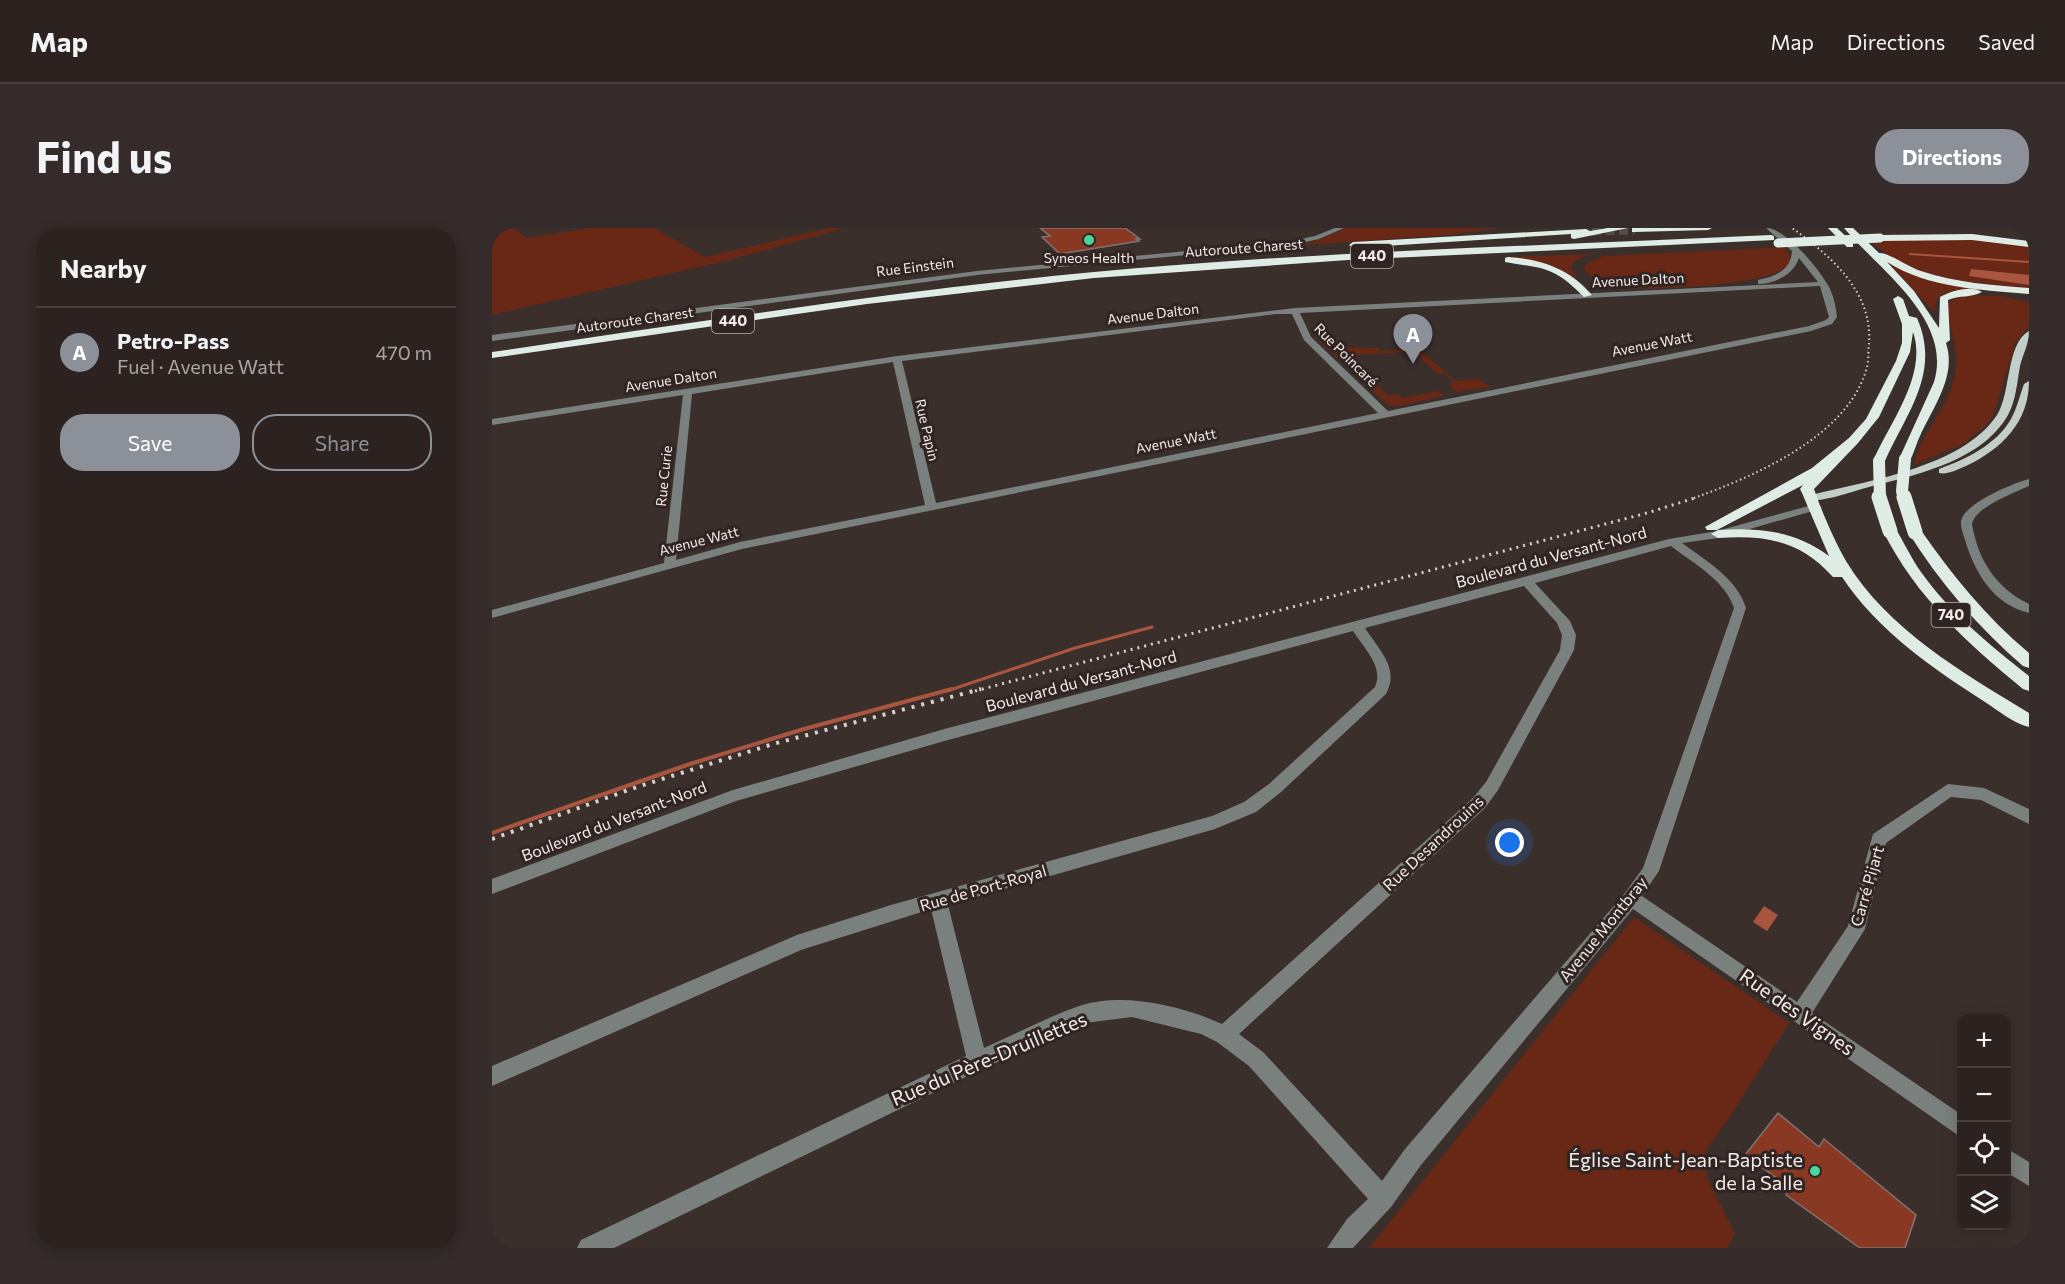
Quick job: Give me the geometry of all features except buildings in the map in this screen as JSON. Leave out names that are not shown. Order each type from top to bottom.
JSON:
[{"type":"highway","points":[[1411,241],[1486,233],[1509,228]]},
{"type":"highway","points":[[1341,246],[1586,230],[1560,228]]},
{"type":"highway","points":[[1267,256],[1524,241],[1624,228]]},
{"type":"highway","points":[[1635,230],[1708,228]]},
{"type":"highway","points":[[1833,228],[1858,254]]},
{"type":"highway","points":[[1850,228],[1898,265],[1931,276],[2029,295]]},
{"type":"highway","name":"740","points":[[1850,228],[1924,309],[1941,342],[1944,363],[1937,390],[1909,445],[1905,459],[1902,490],[1915,532],[1937,568],[1968,603],[2029,662]]},
{"type":"highway","name":"Autoroute Charest","points":[[1873,234],[1899,228]]},
{"type":"highway","name":"Autoroute Charest","points":[[492,348],[902,291],[1046,274],[1267,256],[1991,229]]},
{"type":"highway","points":[[1590,256],[1694,247],[1771,236],[2018,232]]},
{"type":"highway","points":[[1873,234],[1964,237],[2029,244]]},
{"type":"highway","name":"Autoroute Charest","points":[[492,355],[974,288],[1105,274],[1244,263],[1771,236]]},
{"type":"highway","points":[[974,288],[1174,272],[1694,247]]},
{"type":"highway","points":[[1046,274],[1103,266],[1318,248]]},
{"type":"highway","points":[[1360,262],[1495,259],[1533,262],[1563,272],[1587,296]]},
{"type":"highway","points":[[1576,271],[1599,295]]},
{"type":"highway","points":[[1944,363],[1942,302],[1946,297],[1958,293],[1986,292],[2029,295]]},
{"type":"highway","name":"740","points":[[1837,456],[1871,419],[1906,352],[1909,343],[1906,323],[1894,294],[1914,321],[1922,342],[1922,355],[1916,382],[1888,436],[1880,460],[1877,491],[1881,510],[1908,564],[1941,605],[2029,686]]},
{"type":"highway","points":[[1837,456],[1808,486],[1813,503],[1829,543],[1850,577],[1907,637]]},
{"type":"highway","points":[[1715,530],[1792,488],[1837,456]]},
{"type":"highway","points":[[1715,530],[1772,535],[1812,549],[1828,561],[1871,610],[1957,675],[2029,721]]},
{"type":"main road","name":"Boulevard du Versant-Nord","points":[[1813,503],[1950,458],[1980,441],[2004,413],[2021,348],[2029,334]]},
{"type":"main road","name":"Boulevard du Versant-Nord","points":[[1813,503],[1933,475],[1983,453],[2006,434],[2029,384]]},
{"type":"street","name":"Rue Einstein","points":[[492,338],[998,270],[1292,243],[1317,238],[1341,228]]},
{"type":"street","points":[[1771,236],[1796,250],[1813,268],[1822,284]]},
{"type":"street","points":[[1694,291],[1775,278],[1793,267],[1796,250]]},
{"type":"street","name":"Avenue Dalton","points":[[492,422],[897,359],[1295,310],[1822,284]]},
{"type":"street","name":"Avenue Watt","points":[[492,614],[729,548],[1822,325],[1831,320],[1833,314],[1832,305],[1822,284]]},
{"type":"street","name":"Rue Poincaré","points":[[1295,310],[1299,324],[1307,338],[1385,414]]},
{"type":"street","name":"Rue Papin","points":[[897,359],[931,507]]},
{"type":"street","name":"Rue Curie","points":[[670,563],[688,391]]},
{"type":"street","points":[[2029,482],[1977,510],[1968,518],[1966,526],[1980,570],[2000,593],[2029,609]]},
{"type":"street","name":"Boulevard du Versant-Nord","points":[[492,887],[733,796],[948,735],[1527,582],[1813,503]]},
{"type":"street","name":"Avenue Montbray","points":[[1339,1248],[1355,1227],[1383,1199],[1413,1157],[1631,898],[1650,871],[1740,612],[1739,601],[1730,588],[1673,542]]},
{"type":"street","name":"Rue Desandrouins","points":[[1224,1035],[1479,803],[1492,786],[1566,650],[1569,634],[1563,621],[1527,582]]},
{"type":"street","name":"Rue de Port-Royal","points":[[492,1076],[797,943],[891,913],[938,902],[1215,822],[1250,807],[1275,788],[1381,690],[1386,678],[1383,666],[1358,627]]},
{"type":"street","name":"Carré Pijart","points":[[1800,1015],[1856,929],[1879,839],[1948,790],[1984,795],[2029,817]]},
{"type":"street","name":"Rue des Vignes","points":[[1631,898],[1957,1125]]},
{"type":"street","points":[[938,902],[977,1061]]},
{"type":"street","name":"Rue du Père-Druillettes","points":[[589,1248],[977,1061],[1084,1014],[1132,1008],[1203,1025],[1224,1035],[1256,1059],[1383,1199]]},
{"type":"street","points":[[2011,1162],[2029,1175]]},
{"type":"shaded area","points":[[492,228],[513,228],[527,238],[590,228],[654,228],[705,257],[830,228],[845,228],[729,260],[492,315]]},
{"type":"shaded area","points":[[1347,228],[1501,228],[1448,235],[1277,247],[1313,242]]},
{"type":"shaded area","points":[[1953,238],[2029,246],[2029,275],[1971,269],[1969,276],[2029,285],[2029,288],[1945,278],[1906,265],[1871,241]]},
{"type":"shaded area","points":[[1785,247],[1790,262],[1778,272],[1733,283],[1674,288],[1608,288],[1598,284],[1584,269],[1587,263],[1604,256]]},
{"type":"shaded area","points":[[1589,254],[1573,262],[1571,269],[1577,276],[1574,277],[1546,263],[1506,257]]},
{"type":"shaded area","points":[[1891,265],[2029,297],[1990,290],[1957,290],[1945,293],[1937,300],[1936,311],[1932,310]]},
{"type":"shaded area","points":[[1971,269],[2029,275],[2029,285],[1969,276]]},
{"type":"shaded area","points":[[1968,295],[1999,296],[2029,302],[2029,326],[2015,343],[1994,414],[1986,425],[1963,444],[1916,464],[1914,463],[1918,451],[1945,402],[1954,377],[1956,356],[1948,303]]},
{"type":"shaded area","points":[[1318,340],[1327,340],[1335,347],[1378,348],[1380,351],[1418,349],[1456,381],[1478,379],[1491,387],[1456,392],[1449,384],[1454,382],[1444,373],[1438,374],[1414,352],[1351,355],[1347,358],[1349,361],[1341,361]]},
{"type":"shaded area","points":[[1361,371],[1387,395],[1397,394],[1403,398],[1438,391],[1444,396],[1399,406],[1388,405],[1353,373]]},
{"type":"shaded area","points":[[1764,906],[1778,915],[1767,931],[1753,922]]},
{"type":"shaded area","points":[[1634,917],[1789,1023],[1707,1149],[1704,1163],[1709,1182],[1735,1234],[1727,1248],[1369,1248]]},
{"type":"waterway","points":[[1910,254],[2029,262]]},
{"type":"waterway","points":[[947,691],[1075,648],[1152,627]]},
{"type":"waterway","points":[[492,833],[690,764],[804,729],[952,689]]},
{"type":"tunnel","points":[[1592,231],[1635,230]]},
{"type":"railway","points":[[1694,498],[1771,465],[1820,433],[1841,413],[1857,392],[1867,367],[1868,325],[1857,292],[1835,263],[1792,228]]},
{"type":"railway","points":[[975,691],[1647,513],[1698,497]]},
{"type":"railway","points":[[492,839],[637,787],[773,744],[981,689]]},
{"type":"place","name":"Syneos Health","points":[[1089,240]]},
{"type":"place","name":"Petro-Pass","points":[[1413,364]]},
{"type":"place","name":"Église Saint-Jean-Baptiste de la Salle","points":[[1815,1171]]}]
